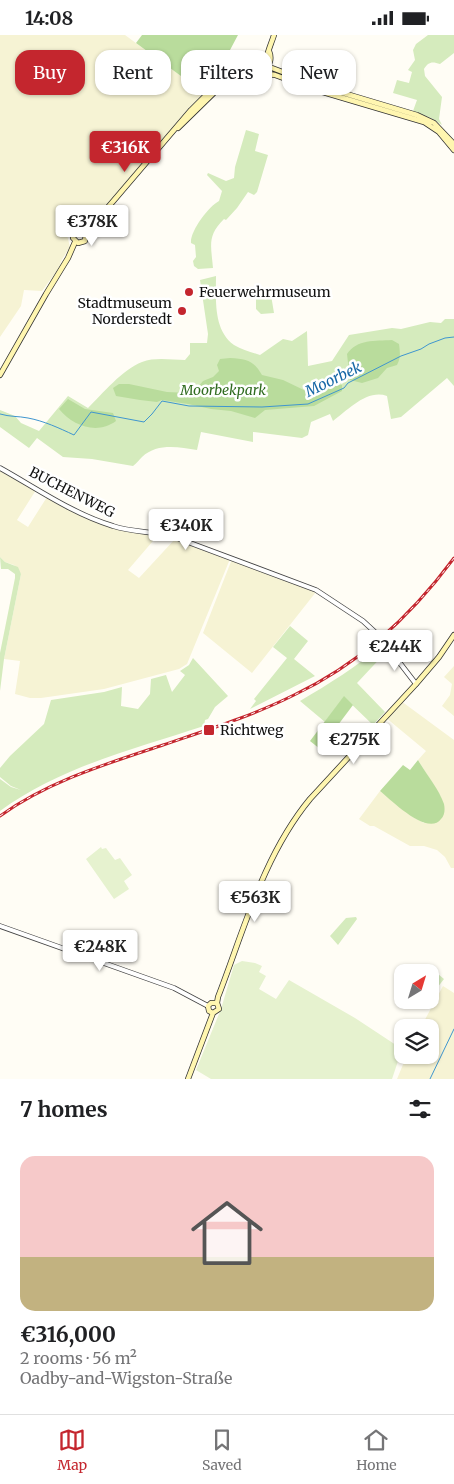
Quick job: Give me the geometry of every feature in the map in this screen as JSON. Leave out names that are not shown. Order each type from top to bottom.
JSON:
[{"type":"main road","points":[[269,50],[274,35]]},
{"type":"main road","points":[[272,70],[277,69],[320,86],[426,118],[442,130],[454,144]]},
{"type":"main road","points":[[272,72],[316,90],[424,122],[438,131],[454,150]]},
{"type":"main road","points":[[85,232],[191,110],[207,95]]},
{"type":"main road","points":[[78,229],[85,232],[87,237],[85,241],[77,242],[72,237],[74,231],[78,229]]},
{"type":"main road","points":[[0,375],[77,242]]},
{"type":"main road","points":[[188,1079],[213,1013],[219,1009],[217,1003],[256,894],[298,816],[310,799],[416,684],[439,657],[454,635]]},
{"type":"main road","points":[[213,1013],[209,1011],[208,1006],[211,1003],[217,1003]]},
{"type":"street","name":"BUCHENWEG","points":[[0,468],[103,523],[124,529],[156,532],[177,538],[316,590],[363,621],[376,633],[416,684]]},
{"type":"street","points":[[0,925],[174,988],[208,1006]]},
{"type":"shaded area","points":[[0,35],[125,35],[145,50],[95,50],[95,95],[171,95],[171,69],[181,76],[181,95],[202,95],[187,110],[101,213],[86,226],[78,224],[70,228],[67,235],[70,247],[59,268],[42,291],[24,290],[21,306],[0,337]]},
{"type":"shaded area","points":[[0,470],[36,490],[17,520],[28,527],[47,497],[91,520],[114,528],[159,534],[128,570],[139,578],[175,539],[230,559],[187,664],[179,669],[104,689],[41,698],[30,698],[15,694],[20,661],[4,659],[21,574],[14,565],[5,562],[0,557]]},
{"type":"shaded area","points":[[232,559],[316,592],[252,673],[203,633]]},
{"type":"shaded area","points":[[454,666],[454,716],[442,706],[450,695],[452,684],[444,677]]},
{"type":"shaded area","points":[[401,701],[454,740],[454,868],[451,868],[445,857],[437,850],[424,846],[410,846],[359,819],[380,791],[413,817],[424,823],[441,797],[418,760],[426,751],[385,717]]},
{"type":"shaded area","points":[[443,986],[454,993],[454,1079],[397,1079],[403,1064],[439,1064],[439,1019],[425,1019],[431,1009],[439,1009],[439,993]]},
{"type":"green space","points":[[142,35],[238,35],[230,50],[181,50],[181,76],[171,69],[171,50],[146,50],[136,43]]},
{"type":"green space","points":[[428,35],[454,35],[454,53],[440,64],[430,63],[424,69],[425,76],[442,97],[439,119],[442,125],[431,118],[413,111],[417,100],[393,93],[397,80],[409,83],[412,72],[408,70],[415,60],[413,50],[416,44]]},
{"type":"green space","points":[[246,130],[259,134],[255,151],[268,155],[257,192],[254,195],[248,192],[237,208],[226,220],[224,219],[215,231],[211,241],[213,268],[198,269],[194,266],[193,261],[196,257],[195,245],[191,243],[192,238],[201,219],[219,201],[222,191],[207,175],[208,173],[226,181],[234,178],[235,167]]},
{"type":"green space","name":"Moorbekpark","points":[[216,276],[217,313],[222,331],[227,339],[237,347],[260,355],[283,339],[292,341],[307,331],[308,366],[332,361],[349,335],[392,328],[401,329],[430,322],[441,323],[445,319],[454,319],[454,386],[447,378],[401,417],[391,419],[387,396],[372,395],[351,406],[333,421],[330,414],[311,422],[308,435],[302,438],[253,432],[253,442],[201,432],[197,450],[175,447],[161,448],[148,453],[133,466],[92,459],[63,457],[37,438],[29,448],[0,427],[0,410],[15,416],[21,423],[39,431],[68,396],[88,408],[113,382],[135,365],[152,360],[185,360],[190,354],[190,343],[207,343],[208,334],[200,280]]},
{"type":"green space","points":[[256,293],[268,293],[271,295],[274,313],[261,314],[256,309]]},
{"type":"green space","points":[[392,340],[399,344],[400,357],[397,365],[387,368],[378,378],[362,383],[350,380],[347,354],[351,349],[361,343]]},
{"type":"green space","points":[[230,358],[249,361],[256,366],[262,375],[283,380],[306,391],[317,390],[326,384],[342,385],[342,391],[314,406],[265,410],[255,418],[231,411],[188,404],[116,396],[113,388],[119,384],[129,384],[167,392],[189,393],[219,371],[217,365],[220,359]]},
{"type":"green space","points":[[68,399],[85,409],[113,413],[116,421],[109,425],[93,428],[78,424],[59,409]]},
{"type":"green space","points":[[0,557],[5,562],[18,567],[21,574],[4,659],[0,691],[0,653],[15,574],[8,569],[1,569]]},
{"type":"green space","points":[[290,626],[308,641],[294,659],[315,676],[250,709],[256,701],[254,699],[287,658],[273,647]]},
{"type":"green space","points":[[382,645],[387,651],[357,683],[385,712],[373,725],[344,697],[325,722],[300,701],[342,675]]},
{"type":"green space","points":[[193,658],[228,696],[215,707],[208,719],[205,720],[204,726],[125,751],[72,771],[47,782],[0,811],[0,779],[11,787],[21,790],[11,786],[0,777],[0,768],[44,724],[51,700],[104,692],[122,687],[121,706],[138,709],[150,694],[151,679],[166,675],[172,692],[185,675],[180,671],[189,665]]},
{"type":"green space","points":[[344,696],[353,705],[320,749],[310,741]]},
{"type":"green space","points":[[418,760],[436,787],[444,804],[443,816],[435,823],[428,823],[410,815],[380,791],[403,765],[410,770]]},
{"type":"green space","points":[[101,847],[102,849],[106,848],[115,860],[120,858],[132,875],[124,881],[129,889],[114,899],[86,859]]},
{"type":"green space","points":[[356,917],[357,919],[338,945],[330,936],[346,918]]},
{"type":"green space","points":[[242,961],[262,966],[259,972],[266,976],[259,989],[276,999],[289,980],[355,1018],[394,1044],[394,1064],[397,1064],[392,1079],[211,1079],[196,1070],[221,1009],[234,965]]},
{"type":"green space","points":[[439,975],[444,979],[439,985]]},
{"type":"waterway","name":"Moorbek","points":[[0,414],[40,421],[74,435],[91,412],[144,422],[162,401],[189,406],[262,407],[308,404],[344,388],[348,383],[401,356],[445,338],[454,337]]},
{"type":"waterway","points":[[430,1079],[454,1029]]},
{"type":"railway","points":[[0,816],[58,783],[120,759],[246,716],[278,703],[318,683],[382,637],[420,599],[454,558]]},
{"type":"place","name":"Feuerwehrmuseum","points":[[189,292]]},
{"type":"place","name":"Stadtmuseum Norderstedt","points":[[182,311]]},
{"type":"place","name":"Richtweg","points":[[209,730]]}]
